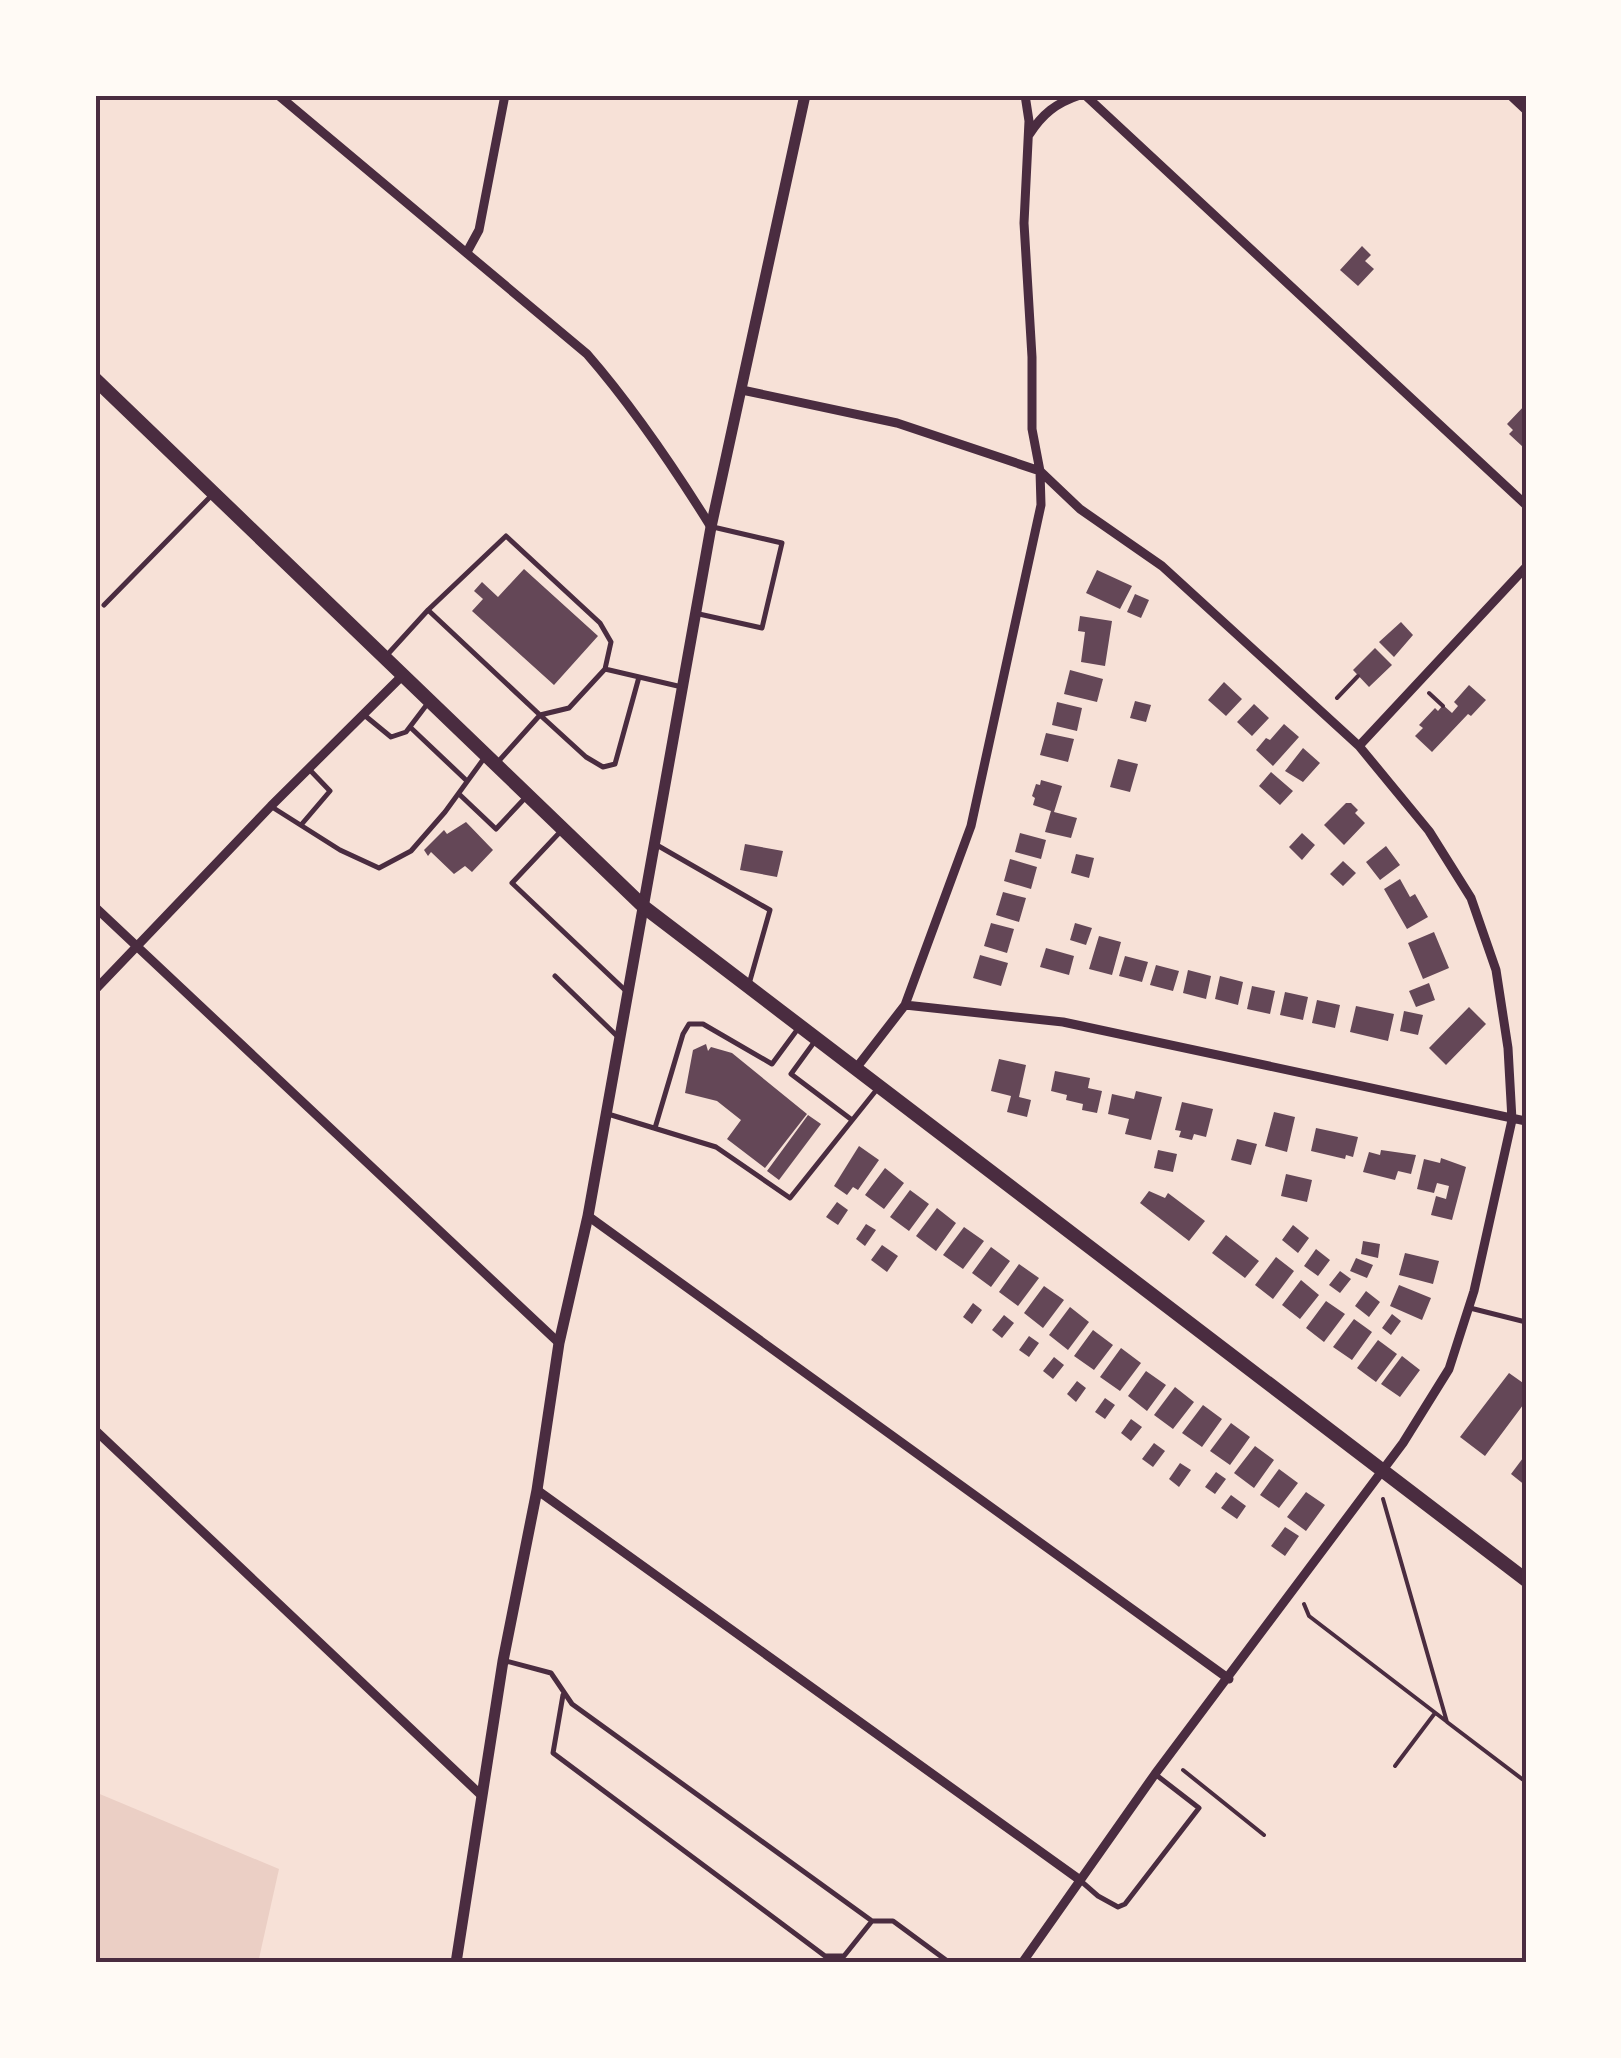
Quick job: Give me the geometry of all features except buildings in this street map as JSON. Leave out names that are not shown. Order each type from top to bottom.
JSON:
[{"type":"main road","points":[[95,380],[644,907],[1526,1580]]},
{"type":"street","points":[[278,95],[587,354],[663,451],[710,526]]},
{"type":"street","points":[[467,252],[479,230],[504,95]]},
{"type":"street","points":[[456,1963],[503,1661],[537,1490],[559,1343],[588,1216],[710,526],[805,95]]},
{"type":"street","points":[[856,1068],[905,1004],[971,826],[1040,505],[1040,472],[1032,428],[1024,223],[1029,135],[1025,95]]},
{"type":"street","points":[[1029,135],[1041,116],[1054,106],[1083,95],[1526,506]]},
{"type":"street","points":[[1510,95],[1526,110]]},
{"type":"street","points":[[742,390],[897,423],[1040,472],[1080,508],[1162,566],[1359,746],[1429,831],[1471,898],[1496,970],[1508,1048],[1512,1120],[1474,1291],[1449,1368],[1382,1471],[1156,1774],[1026,1962]]},
{"type":"street","points":[[1359,746],[1526,567]]},
{"type":"street","points":[[95,990],[270,806],[403,675]]},
{"type":"street","points":[[95,907],[559,1343]]},
{"type":"street","points":[[905,1004],[1063,1022],[1526,1121]]},
{"type":"street","points":[[588,1216],[1229,1680]]},
{"type":"street","points":[[95,1430],[482,1796]]},
{"type":"street","points":[[537,1490],[1080,1880]]},
{"type":"lane","points":[[104,605],[214,493]]},
{"type":"lane","points":[[696,613],[762,628],[782,543],[710,526]]},
{"type":"lane","points":[[270,806],[340,850],[379,868],[411,851],[467,781],[540,716],[569,708],[605,669],[611,642],[600,623],[506,536],[385,657]]},
{"type":"lane","points":[[428,610],[540,716],[603,767],[614,764],[639,677]]},
{"type":"lane","points":[[605,669],[683,687]]},
{"type":"lane","points":[[362,714],[391,737],[406,732],[430,700]]},
{"type":"lane","points":[[410,727],[467,781]]},
{"type":"lane","points":[[301,825],[330,790],[308,768]]},
{"type":"lane","points":[[458,794],[496,829],[528,795]]},
{"type":"lane","points":[[563,829],[512,883],[628,992]]},
{"type":"lane","points":[[656,844],[770,910],[748,986]]},
{"type":"lane","points":[[555,976],[620,1038]]},
{"type":"lane","points":[[655,1128],[682,1034],[689,1024],[704,1024],[772,1064],[800,1026]]},
{"type":"lane","points":[[817,1038],[791,1074],[852,1120]]},
{"type":"lane","points":[[606,1114],[716,1147],[790,1198],[880,1085]]},
{"type":"lane","points":[[1467,1307],[1526,1322]]},
{"type":"lane","points":[[503,1661],[551,1673],[572,1704],[872,1921],[894,1920],[950,1963]]},
{"type":"lane","points":[[564,1693],[553,1753],[825,1956],[844,1956],[872,1921]]},
{"type":"lane","points":[[1080,1880],[1108,1902],[1118,1907],[1125,1904],[1199,1808],[1156,1774]]},
{"type":"path","points":[[1337,698],[1358,676]]},
{"type":"path","points":[[1429,693],[1443,706]]},
{"type":"path","points":[[1383,1500],[1447,1722]]},
{"type":"path","points":[[1304,1604],[1310,1616],[1526,1782]]},
{"type":"path","points":[[1395,1766],[1435,1712]]},
{"type":"path","points":[[1182,1770],[1264,1835]]},
{"type":"shaded area","points":[[95,1792],[279,1869],[258,1963],[95,1963]]}]
